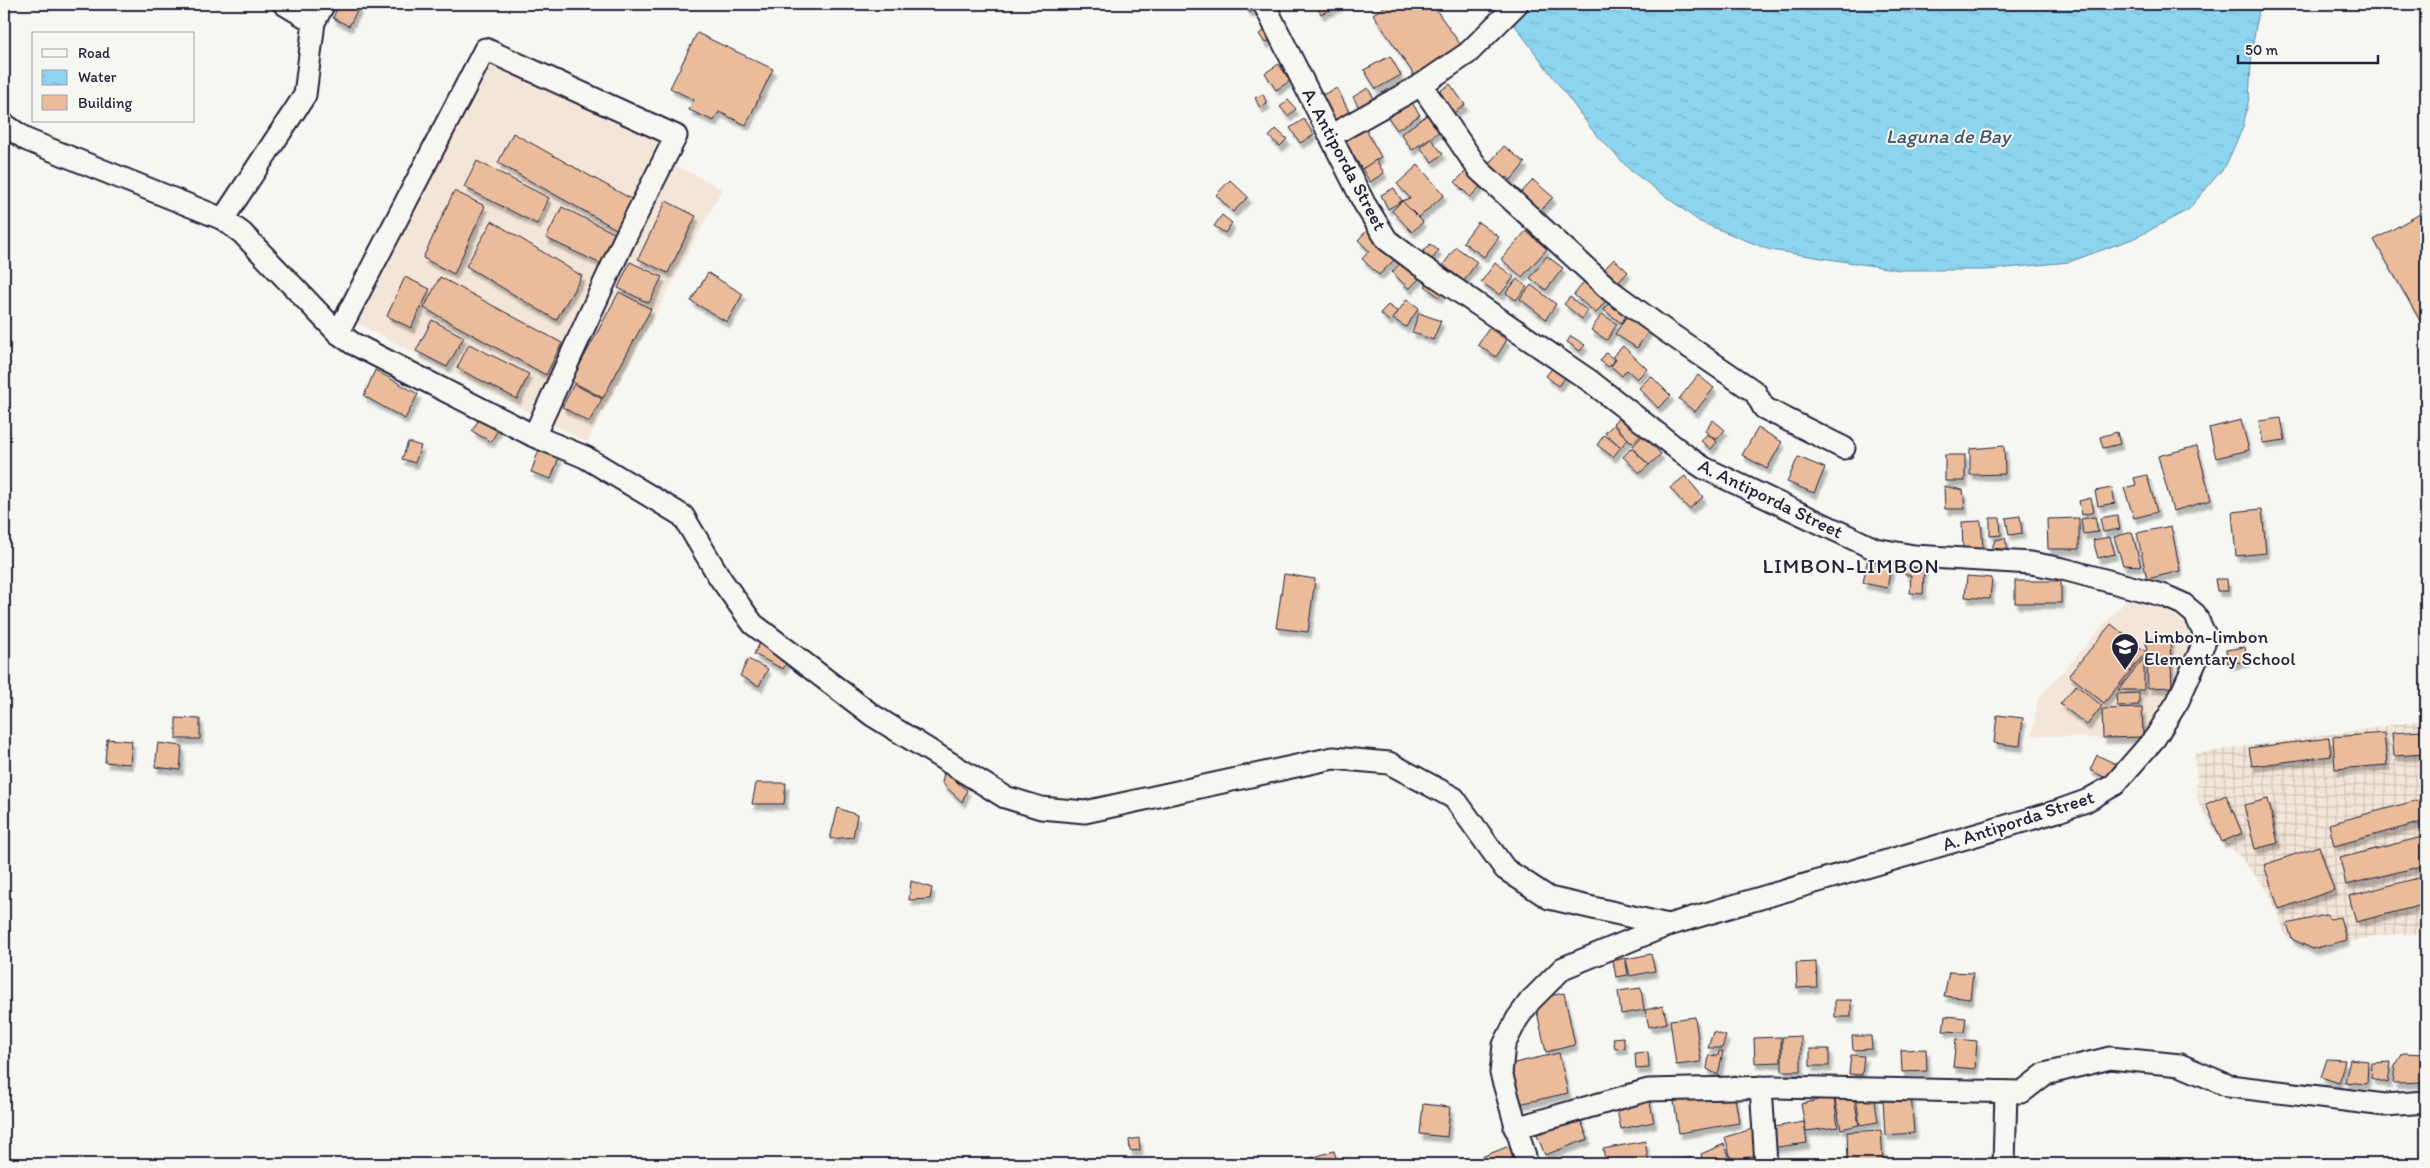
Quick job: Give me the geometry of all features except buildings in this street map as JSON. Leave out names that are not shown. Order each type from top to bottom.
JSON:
[{"type":"street","points":[[223,219],[305,95],[319,13],[284,4]]},
{"type":"street","name":"A. Antiporda Street","points":[[1264,4],[1371,215],[1388,240],[1420,265],[1590,381],[1689,458],[1704,468],[1875,549],[1914,556],[2030,563],[2094,576],[2165,596],[2183,604],[2196,614],[2202,624],[2205,635],[2204,644],[2178,701],[2154,738],[2114,785],[2104,792],[2058,812],[1668,925],[1563,968],[1530,1001],[1517,1019],[1504,1045],[1502,1073],[1515,1128],[1527,1164]]},
{"type":"street","points":[[1332,135],[1421,85],[1468,53],[1517,4]]},
{"type":"street","points":[[338,334],[485,49],[676,136],[624,240],[534,436]]},
{"type":"street","points":[[1421,85],[1478,170],[1611,291],[1662,329],[1755,392],[1764,408],[1844,448]]},
{"type":"street","points":[[4,124],[27,140],[223,219],[242,233],[338,334],[352,343],[534,436],[585,457],[683,516],[720,578],[753,624],[872,715],[1005,797],[1041,808],[1085,812],[1333,758],[1389,763],[1454,798],[1505,869],[1548,898],[1668,925]]},
{"type":"street","points":[[1515,1128],[1648,1090],[1760,1087],[2022,1092],[2045,1074],[2110,1058],[2180,1064],[2229,1086],[2385,1105],[2426,1102]]},
{"type":"street","points":[[1760,1087],[1766,1164]]},
{"type":"street","points":[[2004,1164],[2006,1092]]},
{"type":"shaded area","points":[[491,63],[664,143],[661,158],[722,189],[587,442],[355,322]]},
{"type":"shaded area","name":"Limbon-limbon Elementary School","points":[[2130,596],[2184,619],[2197,637],[2194,657],[2144,741],[2032,735],[2038,699]]},
{"type":"shaded area","points":[[2426,720],[2426,933],[2379,935],[2312,950],[2287,938],[2268,891],[2236,852],[2222,843],[2198,803],[2195,754]]},
{"type":"water","name":"Laguna de Bay","points":[[1499,4],[2260,4],[2252,49],[2249,98],[2243,127],[2226,165],[2188,210],[2135,238],[2069,262],[1986,270],[1900,270],[1770,250],[1700,222],[1630,170],[1593,131]]},
{"type":"place","name":"Limbon-limbon Elementary School","points":[[2125,671]]},
{"type":"district","name":"LIMBON-LIMBON","points":[[1851,566]]}]
